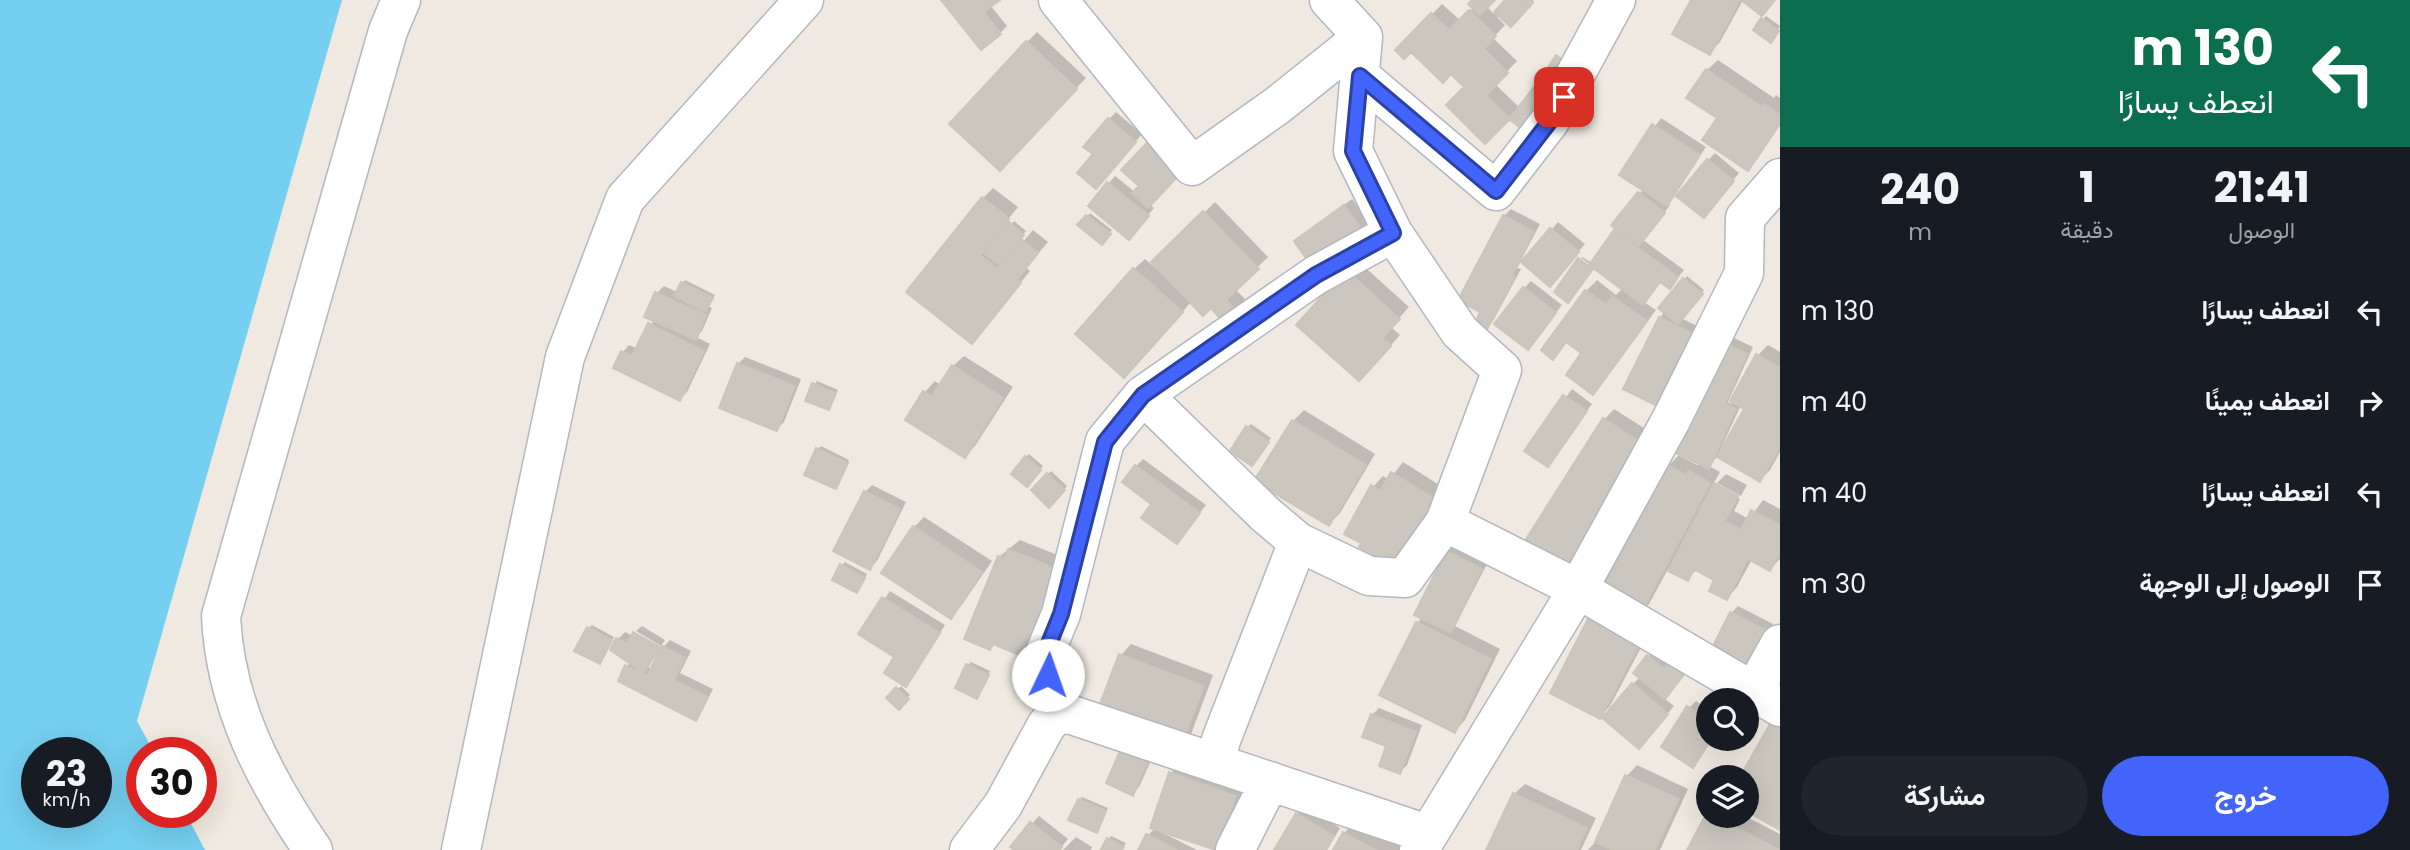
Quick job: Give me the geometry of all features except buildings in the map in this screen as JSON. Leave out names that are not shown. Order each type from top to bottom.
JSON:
[{"type":"street","points":[[313,850],[253,749],[229,682],[222,648],[220,616],[388,31],[401,0]]},
{"type":"street","points":[[470,847],[565,357],[625,198],[804,0]]},
{"type":"street","points":[[1058,0],[1192,166],[1278,105],[1363,37]]},
{"type":"street","points":[[1143,395],[1265,514],[1298,542],[1369,576],[1405,578],[1445,522],[1502,370],[1460,332],[1393,233],[1353,151],[1363,37],[1329,0]]},
{"type":"street","points":[[1360,76],[1496,191],[1550,121],[1616,0]]},
{"type":"street","points":[[1056,714],[1072,715],[1211,763],[1216,762],[1423,842],[1578,589],[1671,420],[1744,273],[1745,218],[1780,178]]},
{"type":"street","points":[[1056,714],[1044,656],[1061,614],[1105,442],[1143,395],[1316,275],[1393,233]]},
{"type":"street","points":[[1445,522],[1578,589],[1767,699],[1780,645]]},
{"type":"street","points":[[1216,762],[1221,740],[1298,542]]},
{"type":"street","points":[[969,850],[1003,805],[1046,726],[1056,714]]},
{"type":"street","points":[[1235,850],[1270,781]]},
{"type":"water","points":[[0,0],[342,0],[137,721],[146,737],[126,737],[126,828],[193,828],[205,850],[0,850]]},
{"type":"route","points":[[1048,675],[1044,656],[1061,614],[1105,442],[1143,395],[1316,275],[1393,233],[1353,151],[1360,76],[1496,191],[1550,121],[1564,97]]}]
